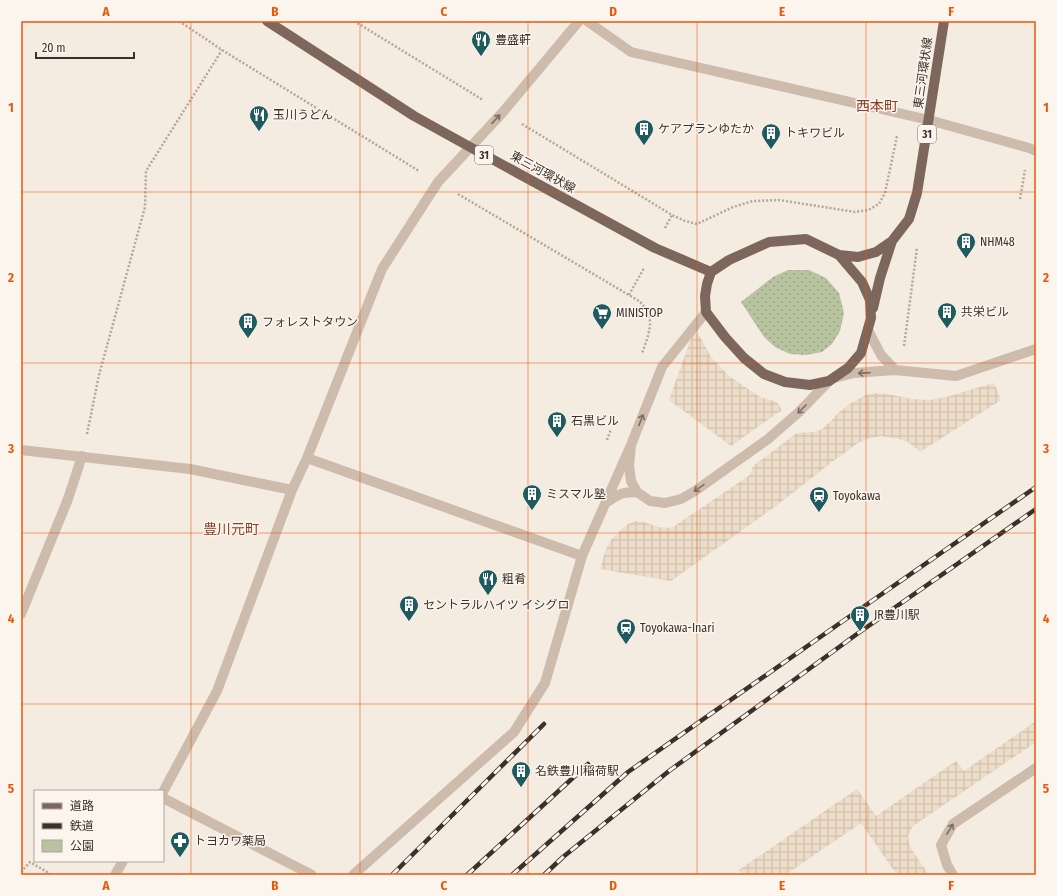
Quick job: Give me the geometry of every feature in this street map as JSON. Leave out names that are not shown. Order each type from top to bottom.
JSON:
[{"type":"main road","name":"東三河環状線","points":[[267,21],[414,116],[655,248],[711,272],[729,260],[769,242],[806,239],[839,255],[858,257],[876,252],[892,241],[909,219],[917,193],[944,21]]},
{"type":"main road","name":"東三河環状線","points":[[706,312],[725,337],[744,358],[764,374],[785,382],[810,385],[831,380],[848,368],[861,354],[880,278],[892,241]]},
{"type":"main road","name":"東三河環状線","points":[[839,255],[862,282],[870,300],[871,318]]},
{"type":"main road","points":[[706,312],[705,296],[711,272]]},
{"type":"street","points":[[164,790],[217,691],[292,490],[307,458],[382,269],[438,182],[502,112],[579,21]]},
{"type":"street","points":[[586,21],[631,52],[929,120],[1032,149]]},
{"type":"street","points":[[353,875],[514,732],[545,683],[582,556],[607,502],[662,367],[706,312]]},
{"type":"street","points":[[868,330],[881,355],[895,370]]},
{"type":"street","points":[[631,445],[629,466],[631,481],[637,492],[650,501],[665,503],[681,499],[695,491],[768,439],[799,412],[831,380],[854,373],[895,370],[956,376],[1036,349]]},
{"type":"street","points":[[21,450],[190,469],[292,490]]},
{"type":"street","points":[[21,614],[68,499],[82,456]]},
{"type":"street","points":[[307,458],[582,556]]},
{"type":"street","points":[[607,502],[624,492],[637,492]]},
{"type":"street","points":[[953,875],[947,865],[941,845],[953,824],[1036,768]]},
{"type":"street","points":[[164,799],[312,875]]},
{"type":"street","points":[[115,875],[122,862]]},
{"type":"path","points":[[179,21],[222,50],[438,182],[638,301],[646,309],[650,318],[650,329],[640,358]]},
{"type":"path","points":[[354,21],[672,215],[685,221],[697,224],[753,201],[779,200],[855,212],[868,210],[879,204],[885,193],[901,114]]},
{"type":"path","points":[[82,456],[99,375],[145,207],[146,171],[222,50]]},
{"type":"path","points":[[1020,199],[1032,149]]},
{"type":"path","points":[[904,346],[918,248]]},
{"type":"path","points":[[604,445],[613,423]]},
{"type":"path","points":[[21,872],[30,862],[52,875]]},
{"type":"green space","points":[[788,270],[809,270],[826,278],[839,293],[844,313],[840,331],[832,344],[822,352],[806,355],[790,354],[775,347],[764,337],[741,302],[773,277]]},
{"type":"shaded area","points":[[694,330],[702,340],[711,357],[729,376],[760,397],[777,402],[782,410],[731,446],[669,400]]},
{"type":"shaded area","points":[[994,383],[1001,400],[920,452],[908,442],[881,436],[869,438],[858,443],[776,506],[671,581],[600,569],[606,549],[611,540],[628,524],[636,521],[658,527],[673,527],[750,475],[753,466],[797,433],[815,432],[822,429],[838,413],[851,403],[866,395],[876,393],[929,400],[946,397]]},
{"type":"shaded area","points":[[1036,721],[1036,742],[913,826],[908,836],[910,847],[929,875],[897,875],[861,823],[785,875],[743,875],[739,870],[857,789],[876,816],[956,761],[964,771]]},
{"type":"railway","points":[[512,875],[628,772],[1036,487]]},
{"type":"railway","points":[[544,875],[563,857],[669,771],[857,634],[1036,509]]},
{"type":"railway","points":[[392,875],[544,724]]},
{"type":"railway","points":[[467,875],[588,764]]},
{"type":"place","name":"豊盛軒","points":[[481,57]]},
{"type":"place","name":"玉川うどん","points":[[259,132]]},
{"type":"place","name":"ケアプランゆたか","points":[[644,146]]},
{"type":"place","name":"トキワビル","points":[[771,150]]},
{"type":"place","name":"NHM48","points":[[966,259]]},
{"type":"place","name":"共栄ビル","points":[[947,329]]},
{"type":"place","name":"MINISTOP","points":[[602,330]]},
{"type":"place","name":"フォレストタウン","points":[[248,339]]},
{"type":"place","name":"石黒ビル","points":[[557,438]]},
{"type":"place","name":"ミスマル塾","points":[[532,511]]},
{"type":"place","name":"Toyokawa","points":[[819,513]]},
{"type":"place","name":"粗肴","points":[[488,596]]},
{"type":"place","name":"セントラルハイツ イシグロ","points":[[409,622]]},
{"type":"place","name":"JR豊川駅","points":[[860,632]]},
{"type":"place","name":"Toyokawa-Inari","points":[[626,645]]},
{"type":"place","name":"名鉄豊川稲荷駅","points":[[521,788]]},
{"type":"place","name":"トヨカワ薬局","points":[[180,858]]},
{"type":"district","name":"西本町","points":[[877,106]]},
{"type":"district","name":"豊川元町","points":[[231,529]]}]
